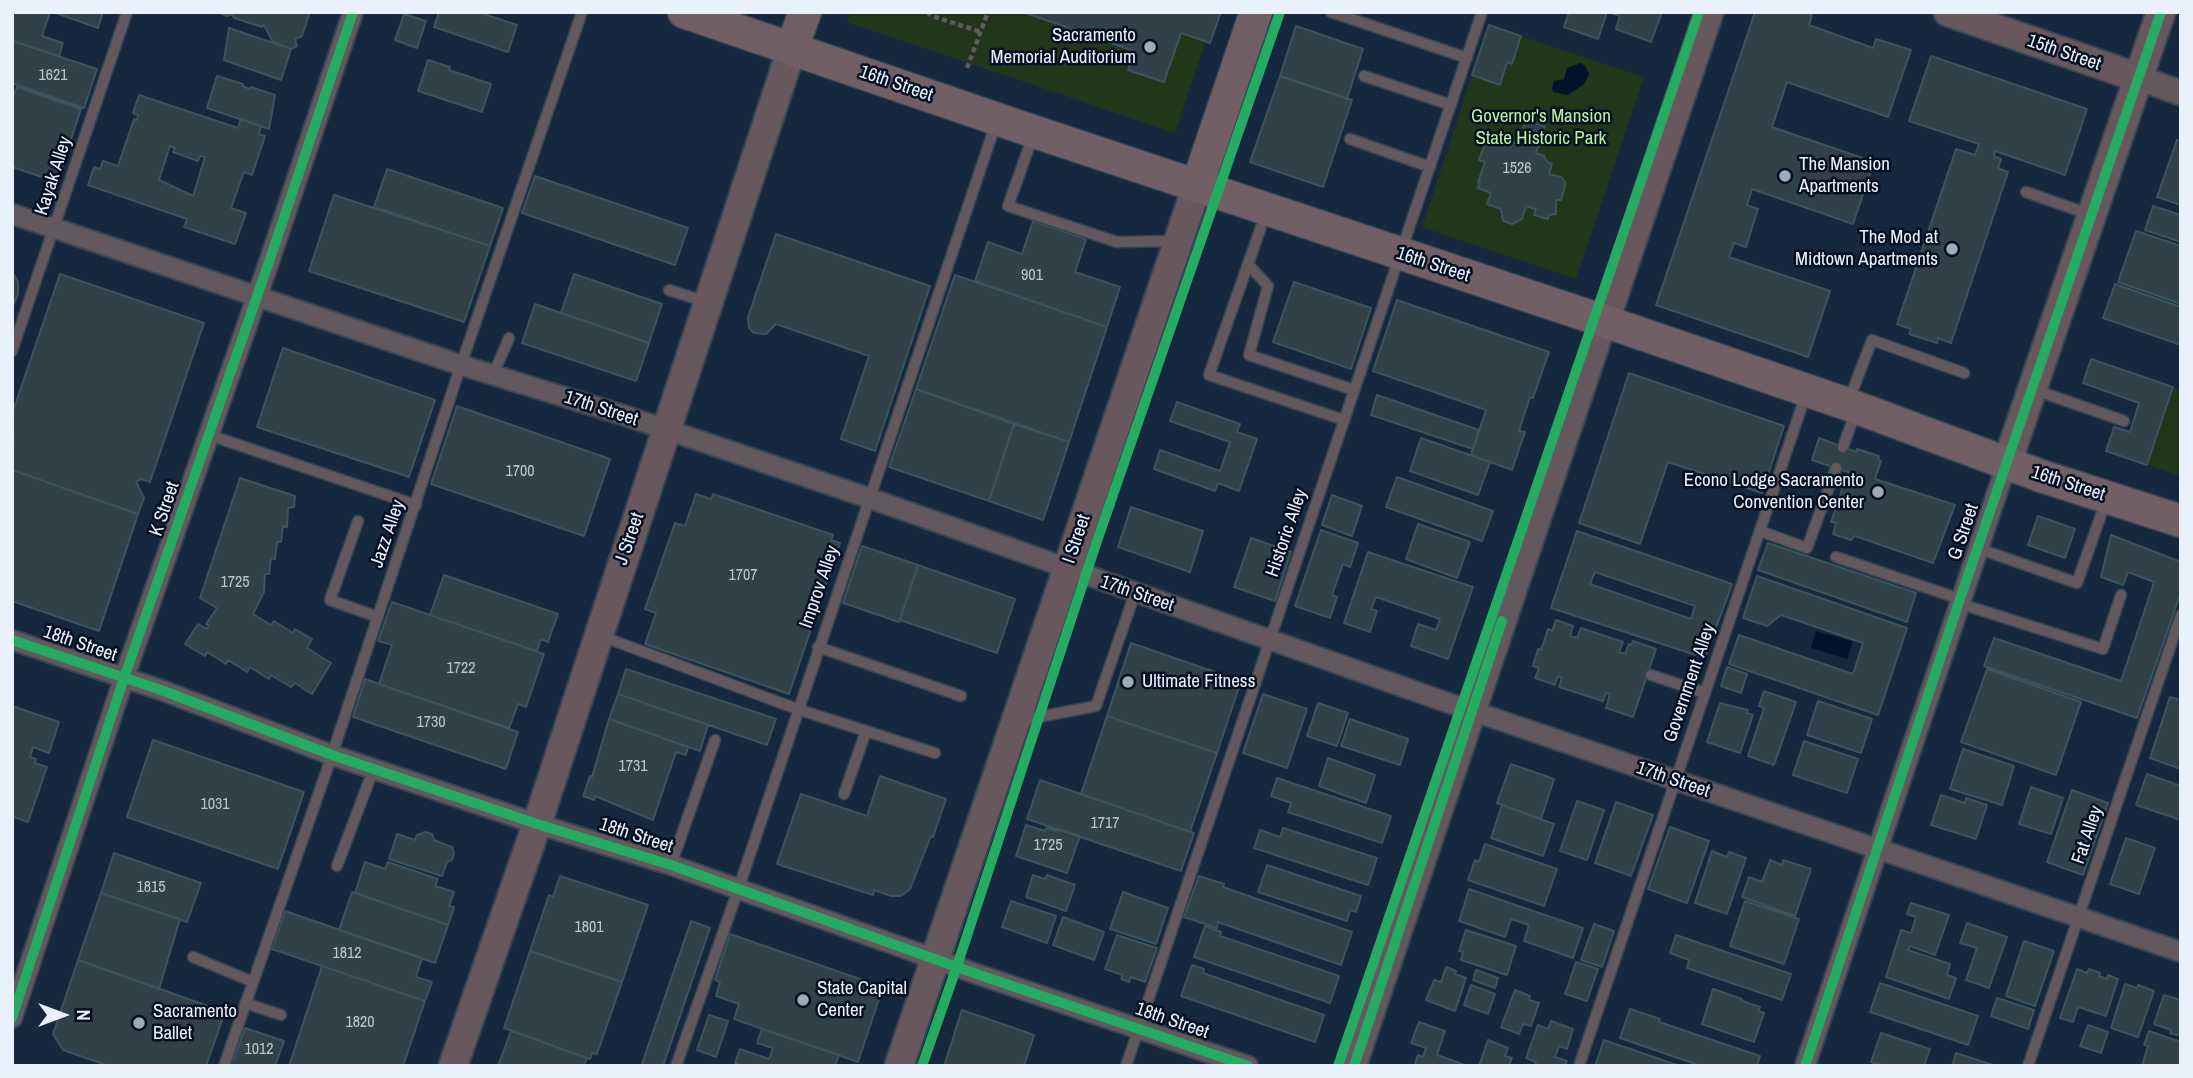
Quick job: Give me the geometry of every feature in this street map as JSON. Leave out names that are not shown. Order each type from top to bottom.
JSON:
[{"type":"main road","name":"16th Street","points":[[684,12],[1035,132],[1605,321],[1807,390],[2007,463],[2181,521]]},
{"type":"main road","name":"J Street","points":[[453,1066],[537,824],[805,12]]},
{"type":"main road","name":"I Street","points":[[899,1066],[1256,12]]},
{"type":"main road","points":[[1605,321],[1709,12]]},
{"type":"main road","name":"15th Street","points":[[1948,12],[2139,78]]},
{"type":"main road","name":"G Street","points":[[2007,463],[2161,12]]},
{"type":"street","name":"K Street","points":[[12,1018],[124,678],[258,295],[352,12]]},
{"type":"street","name":"15th Street","points":[[2139,78],[2181,93]]},
{"type":"street","name":"17th Street","points":[[12,214],[869,498],[1472,711],[2181,951]]},
{"type":"street","points":[[1354,1066],[1605,321]]},
{"type":"street","name":"G Street","points":[[1805,1066],[2007,463]]},
{"type":"street","name":"18th Street","points":[[12,640],[124,678],[332,755],[537,824],[671,865],[1248,1066]]},
{"type":"lane","name":"Kayak Alley","points":[[12,351],[127,12]]},
{"type":"lane","name":"Jazz Alley","points":[[224,1066],[332,755],[461,365],[511,235],[582,12]]},
{"type":"lane","points":[[1331,12],[1467,58]]},
{"type":"lane","name":"Historic Alley","points":[[1126,1066],[1482,12]]},
{"type":"lane","points":[[1364,76],[1451,105]]},
{"type":"lane","name":"Improv Alley","points":[[676,1066],[738,890],[997,119]]},
{"type":"lane","points":[[1035,132],[1008,206],[1117,242],[1178,240]]},
{"type":"lane","points":[[1350,139],[1430,167]]},
{"type":"lane","points":[[2025,192],[2091,215]]},
{"type":"lane","points":[[1267,209],[1209,375],[1344,420]]},
{"type":"lane","points":[[1248,264],[1268,286],[1249,355],[1354,390]]},
{"type":"lane","points":[[669,290],[710,303]]},
{"type":"lane","points":[[493,375],[509,338]]},
{"type":"lane","points":[[1843,447],[1872,340],[1964,373]]},
{"type":"lane","points":[[2031,388],[2124,421]]},
{"type":"lane","name":"Government Alley","points":[[1579,1066],[1807,390]]},
{"type":"lane","points":[[209,435],[416,505]]},
{"type":"lane","points":[[1760,531],[1807,548],[1836,468]]},
{"type":"lane","points":[[1977,548],[2077,583],[2108,497]]},
{"type":"lane","points":[[358,521],[330,600],[378,617]]},
{"type":"lane","points":[[1836,557],[2103,649],[2121,595]]},
{"type":"lane","points":[[1016,722],[1096,706],[1135,593]]},
{"type":"lane","name":"Fat Alley","points":[[2028,1066],[2181,615]]},
{"type":"lane","points":[[598,635],[797,709],[935,753]]},
{"type":"lane","points":[[818,647],[961,696]]},
{"type":"lane","points":[[1651,675],[1705,693]]},
{"type":"lane","points":[[844,794],[866,731]]},
{"type":"lane","points":[[671,865],[715,740]]},
{"type":"lane","points":[[337,866],[374,768]]},
{"type":"lane","points":[[193,957],[253,982]]},
{"type":"lane","points":[[246,1003],[281,1015]]},
{"type":"path","points":[[927,12],[981,32]]},
{"type":"path","points":[[967,68],[988,12]]},
{"type":"green space","points":[[850,12],[1215,12],[1175,133],[847,22]]},
{"type":"green space","name":"Governor's Mansion State Historic Park","points":[[1489,25],[1644,77],[1576,279],[1422,227]]},
{"type":"green space","points":[[2174,388],[2181,390],[2181,476],[2148,465]]},
{"type":"water","points":[[1581,63],[1589,74],[1584,84],[1568,95],[1553,92],[1554,81],[1564,79],[1567,68]]},
{"type":"water","points":[[1816,631],[1853,642],[1847,659],[1811,648]]},
{"type":"building","points":[[12,12],[50,12],[42,36],[63,43],[59,56],[12,41]]},
{"type":"building","points":[[53,12],[103,12],[98,28]]},
{"type":"building","points":[[217,12],[310,12],[302,36],[295,39],[297,46],[291,49],[273,42],[264,25],[262,27],[234,18],[232,14],[227,16]]},
{"type":"building","points":[[439,12],[478,12],[517,25],[508,52],[434,27]]},
{"type":"building","name":"Sacramento Memorial Auditorium","points":[[1023,12],[1221,12],[1210,43],[1181,33],[1164,82],[1128,70],[1134,51]]},
{"type":"building","points":[[1569,12],[1607,12],[1598,39],[1564,27]]},
{"type":"building","points":[[1609,12],[1662,12],[1651,42],[1616,29],[1620,16]]},
{"type":"building","name":"The Mansion Apartments","points":[[1755,12],[1803,12],[1812,15],[1809,25],[1873,48],[1876,39],[1911,50],[1888,117],[1787,82],[1772,127],[1874,162],[1853,224],[1752,189],[1747,205],[1758,209],[1746,247],[1734,243],[1729,257],[1830,291],[1808,357],[1656,305]]},
{"type":"building","points":[[404,14],[426,21],[417,48],[395,40]]},
{"type":"building","points":[[1489,25],[1521,36],[1512,64],[1507,62],[1500,85],[1472,75]]},
{"type":"building","points":[[1296,26],[1363,49],[1347,99],[1280,76]]},
{"type":"building","points":[[229,28],[291,49],[281,80],[224,60]]},
{"type":"building","points":[[12,41],[97,69],[84,108],[12,83]]},
{"type":"building","name":"The Mod at Midtown Apartments","points":[[1931,56],[2087,109],[2065,175],[1995,151],[1994,156],[2001,159],[1998,168],[2008,172],[1951,343],[1938,338],[1937,343],[1909,334],[1911,329],[1897,324],[1956,149],[1975,155],[1979,144],[1909,121]]},
{"type":"building","points":[[428,60],[491,84],[482,112],[418,91]]},
{"type":"building","points":[[217,76],[275,95],[269,129],[207,108]]},
{"type":"building","points":[[1280,76],[1352,100],[1323,187],[1250,162]]},
{"type":"building","points":[[17,87],[81,109],[57,182],[12,167],[12,94],[14,95]]},
{"type":"building","points":[[139,95],[238,128],[241,119],[261,126],[259,134],[265,136],[252,175],[244,172],[231,208],[246,213],[235,244],[184,227],[187,219],[88,185],[94,167],[100,169],[103,161],[118,166],[134,119],[137,120],[138,115],[133,113]],"holes":[[[170,146],[175,148],[173,152],[198,161],[200,156],[205,157],[193,196],[159,180]]]},
{"type":"building","points":[[1526,120],[1545,126],[1536,153],[1552,164],[1549,174],[1561,177],[1565,187],[1561,200],[1556,200],[1556,214],[1549,215],[1548,219],[1534,215],[1536,209],[1526,206],[1522,219],[1512,224],[1503,221],[1501,209],[1487,204],[1491,193],[1478,188],[1485,162],[1479,160],[1487,138],[1496,141],[1497,137],[1518,144]]},
{"type":"building","points":[[2177,140],[2181,141],[2181,205],[2157,197]]},
{"type":"building","points":[[387,169],[503,208],[490,246],[374,207]]},
{"type":"building","points":[[535,176],[688,228],[675,265],[522,213]]},
{"type":"building","points":[[334,195],[490,246],[464,322],[309,271]]},
{"type":"building","points":[[2153,206],[2181,215],[2181,242],[2145,230]]},
{"type":"building","points":[[1033,221],[1086,239],[1075,272],[1120,287],[1107,327],[975,281],[988,242],[1022,254]]},
{"type":"building","points":[[2136,231],[2181,246],[2181,304],[2118,282]]},
{"type":"building","points":[[776,234],[930,286],[875,451],[841,439],[869,356],[776,324],[766,334],[754,333],[749,328],[748,317]]},
{"type":"building","points":[[12,272],[18,282],[18,294],[12,308]]},
{"type":"building","points":[[60,274],[204,323],[150,482],[141,479],[136,482],[144,498],[138,514],[12,470],[12,414]]},
{"type":"building","points":[[574,274],[662,304],[649,343],[561,313]]},
{"type":"building","points":[[955,275],[1107,327],[1069,442],[916,389]]},
{"type":"building","points":[[1294,282],[1371,308],[1351,369],[1273,342]]},
{"type":"building","points":[[2115,284],[2181,307],[2181,345],[2103,318]]},
{"type":"building","points":[[1397,300],[1549,352],[1519,431],[1525,432],[1512,470],[1471,455],[1486,410],[1373,371]]},
{"type":"building","points":[[535,304],[649,343],[636,381],[522,343]]},
{"type":"building","points":[[283,348],[435,400],[409,477],[257,427]]},
{"type":"building","points":[[2091,359],[2173,387],[2147,465],[2106,451],[2114,427],[2130,432],[2139,403],[2083,383]]},
{"type":"building","points":[[1629,373],[1784,426],[1762,493],[1668,462],[1640,544],[1579,523]]},
{"type":"building","points":[[916,389],[1014,424],[989,501],[889,467]]},
{"type":"building","points":[[1377,395],[1479,430],[1473,449],[1371,415]]},
{"type":"building","points":[[1177,402],[1240,424],[1237,432],[1257,439],[1239,491],[1218,483],[1215,491],[1154,469],[1160,450],[1220,471],[1230,442],[1170,421]]},
{"type":"building","points":[[457,406],[610,459],[584,536],[431,484]]},
{"type":"building","points":[[1014,424],[1069,442],[1043,520],[989,501]]},
{"type":"building","points":[[1421,438],[1490,462],[1478,495],[1410,471]]},
{"type":"building","name":"Econo Lodge Sacramento Convention Center","points":[[1819,438],[1856,452],[1857,449],[1879,456],[1878,460],[1881,461],[1875,479],[1955,505],[1933,563],[1855,536],[1851,540],[1833,534],[1836,523],[1831,522],[1848,472],[1812,460]]},
{"type":"building","points":[[12,470],[138,514],[99,631],[12,601]]},
{"type":"building","points":[[1397,477],[1493,511],[1482,541],[1386,507]]},
{"type":"building","points":[[240,478],[295,496],[294,507],[288,508],[287,527],[283,526],[281,542],[277,542],[275,559],[271,558],[269,574],[265,574],[264,592],[253,614],[271,625],[274,621],[293,633],[295,629],[312,639],[307,648],[331,663],[312,694],[295,683],[291,687],[271,675],[269,679],[250,667],[247,672],[228,660],[226,664],[207,652],[205,656],[185,644],[198,624],[207,629],[209,626],[206,624],[217,608],[200,598]]},
{"type":"building","points":[[696,494],[711,499],[713,494],[833,535],[831,540],[840,543],[789,694],[645,644],[656,613],[645,609],[675,523],[685,526]]},
{"type":"building","points":[[1332,495],[1362,506],[1352,536],[1322,525]]},
{"type":"building","points":[[1131,507],[1203,531],[1190,572],[1118,547]]},
{"type":"building","points":[[2038,516],[2075,529],[2065,558],[2028,545]]},
{"type":"building","points":[[1418,524],[1470,542],[1457,578],[1406,559]]},
{"type":"building","points":[[1321,530],[1358,543],[1350,567],[1343,564],[1332,595],[1337,597],[1330,618],[1295,606]]},
{"type":"building","points":[[1577,531],[1732,584],[1705,658],[1551,608]],"holes":[[[1595,572],[1695,606],[1691,619],[1590,584]]]},
{"type":"building","points":[[2111,535],[2181,562],[2181,592],[2137,718],[1984,666],[1994,638],[2121,681],[2154,582],[2128,572],[2123,585],[2101,577]]},
{"type":"building","points":[[1251,538],[1291,552],[1275,601],[1234,587]]},
{"type":"building","points":[[1768,543],[1916,593],[1907,622],[1758,570]]},
{"type":"building","points":[[862,546],[918,565],[899,622],[843,603]]},
{"type":"building","points":[[1368,552],[1473,587],[1448,659],[1411,646],[1418,624],[1436,630],[1440,619],[1376,597],[1371,609],[1377,611],[1370,632],[1344,623]]},
{"type":"building","points":[[918,565],[1015,599],[997,653],[900,620]]},
{"type":"building","points":[[444,575],[558,614],[548,642],[541,639],[537,651],[430,615]]},
{"type":"building","points":[[1757,576],[1907,628],[1878,715],[1729,664],[1739,635],[1853,674],[1863,643],[1781,615],[1767,626],[1743,618]]},
{"type":"building","points":[[392,602],[544,654],[526,707],[518,704],[509,728],[379,684],[392,645],[378,641]]},
{"type":"building","points":[[1556,620],[1573,626],[1570,636],[1577,638],[1581,628],[1623,642],[1619,652],[1625,654],[1633,641],[1656,649],[1633,717],[1606,708],[1610,694],[1606,693],[1603,701],[1559,687],[1562,678],[1558,676],[1555,685],[1535,678],[1539,668],[1533,666],[1538,649],[1541,650],[1548,629],[1552,631]]},
{"type":"building","points":[[1131,643],[1241,681],[1217,753],[1107,716]]},
{"type":"building","points":[[1727,667],[1747,674],[1741,693],[1721,686]]},
{"type":"building","points":[[626,669],[776,719],[767,745],[618,694]]},
{"type":"building","points":[[1987,669],[2081,702],[2056,775],[1961,742]]},
{"type":"building","points":[[365,679],[518,732],[506,769],[353,717]]},
{"type":"building","points":[[1764,691],[1796,702],[1774,765],[1748,756],[1764,708],[1759,706]]},
{"type":"building","points":[[618,694],[708,725],[700,751],[609,719]]},
{"type":"building","points":[[1263,694],[1307,709],[1287,768],[1243,753]]},
{"type":"building","points":[[2170,697],[2181,700],[2181,769],[2150,758]]},
{"type":"building","points":[[1818,701],[1872,719],[1861,753],[1807,735]]},
{"type":"building","points":[[1318,703],[1348,713],[1337,746],[1307,736]]},
{"type":"building","points":[[1720,703],[1748,710],[1747,713],[1753,715],[1740,753],[1707,742]]},
{"type":"building","points":[[12,706],[59,722],[49,753],[33,747],[30,757],[36,759],[35,763],[47,767],[28,822],[15,817],[12,821]]},
{"type":"building","points":[[1107,716],[1217,753],[1190,832],[1081,794]]},
{"type":"building","points":[[609,719],[688,747],[686,755],[676,752],[653,820],[595,796],[594,800],[583,796],[590,776],[592,777]]},
{"type":"building","points":[[1350,719],[1408,739],[1400,765],[1341,746]]},
{"type":"building","points":[[153,740],[304,792],[278,869],[127,817]]},
{"type":"building","points":[[1804,741],[1858,759],[1847,793],[1793,775]]},
{"type":"building","points":[[1963,749],[2014,766],[2002,805],[1950,789]]},
{"type":"building","points":[[1328,758],[1375,775],[1366,803],[1319,786]]},
{"type":"building","points":[[1511,764],[1554,779],[1541,819],[1497,803]]},
{"type":"building","points":[[2147,774],[2181,786],[2181,820],[2136,805]]},
{"type":"building","points":[[880,776],[946,799],[910,889],[901,896],[891,896],[874,890],[873,895],[777,864],[801,794],[867,816]]},
{"type":"building","points":[[1277,778],[1391,816],[1382,843],[1288,812],[1291,803],[1271,796]]},
{"type":"building","points":[[1040,780],[1194,833],[1181,871],[1027,819]]},
{"type":"building","points":[[2031,787],[2063,798],[2051,834],[2019,824]]},
{"type":"building","points":[[2072,790],[2108,803],[2083,875],[2047,862]]},
{"type":"building","points":[[1941,795],[1965,803],[1966,798],[1987,805],[1976,839],[1931,825]]},
{"type":"building","points":[[1577,801],[1604,810],[1587,860],[1560,851]]},
{"type":"building","points":[[1616,802],[1653,815],[1631,876],[1595,863]]},
{"type":"building","points":[[1502,805],[1554,824],[1543,856],[1491,838]]},
{"type":"building","points":[[1026,825],[1045,831],[1046,828],[1058,829],[1080,836],[1067,873],[1016,856]]},
{"type":"building","points":[[1670,827],[1709,841],[1687,903],[1648,889]]},
{"type":"building","points":[[1283,828],[1377,858],[1368,885],[1254,848],[1260,830],[1280,837]]},
{"type":"building","points":[[425,832],[432,834],[434,840],[452,847],[452,860],[447,862],[442,876],[389,859],[397,834],[415,840],[417,835]]},
{"type":"building","points":[[2126,838],[2155,848],[2139,894],[2110,884]]},
{"type":"building","points":[[1485,844],[1557,869],[1544,906],[1468,880],[1475,860],[1479,862]]},
{"type":"building","points":[[1712,851],[1727,857],[1729,852],[1746,858],[1727,914],[1695,903]]},
{"type":"building","points":[[114,853],[201,883],[187,922],[101,893]]},
{"type":"building","points":[[1770,860],[1782,865],[1783,860],[1811,869],[1795,916],[1742,897],[1749,877],[1762,882]]},
{"type":"building","points":[[365,862],[385,869],[388,862],[438,879],[435,886],[454,892],[449,906],[454,907],[448,925],[355,893]]},
{"type":"building","points":[[1267,865],[1361,896],[1356,912],[1350,910],[1347,921],[1258,892]]},
{"type":"building","points":[[1033,875],[1045,879],[1047,875],[1075,885],[1066,911],[1026,897]]},
{"type":"building","points":[[560,876],[648,905],[622,982],[530,951],[549,895],[553,897]]},
{"type":"building","points":[[1199,876],[1352,932],[1341,965],[1218,922],[1217,928],[1184,917]]},
{"type":"building","points":[[1469,889],[1583,928],[1573,958],[1524,941],[1529,925],[1511,919],[1505,937],[1459,921]]},
{"type":"building","points":[[352,892],[448,925],[435,963],[339,930]]},
{"type":"building","points":[[1123,892],[1168,908],[1156,944],[1110,929]]},
{"type":"building","points":[[101,893],[180,919],[159,989],[78,960]]},
{"type":"building","points":[[1011,901],[1056,916],[1047,943],[1002,927]]},
{"type":"building","points":[[1745,901],[1799,919],[1784,964],[1730,946]]},
{"type":"building","points":[[1911,903],[1949,915],[1935,955],[1910,946],[1908,950],[1950,964],[1947,975],[1956,978],[1949,999],[1886,977],[1901,930],[1911,933],[1916,917],[1907,914]]},
{"type":"building","points":[[285,911],[422,958],[416,977],[432,982],[425,1001],[272,949]]},
{"type":"building","points":[[1063,917],[1104,932],[1094,960],[1053,945]]},
{"type":"building","points":[[691,921],[710,928],[663,1066],[648,1066],[642,1064]]},
{"type":"building","points":[[1967,923],[2007,937],[1989,988],[1966,980],[1977,948],[1960,943]]},
{"type":"building","points":[[1594,924],[1614,931],[1602,967],[1581,960]]},
{"type":"building","points":[[1205,926],[1221,932],[1220,936],[1339,976],[1330,1003],[1194,957]]},
{"type":"building","points":[[1466,930],[1516,946],[1507,975],[1461,960],[1463,952],[1459,951]]},
{"type":"building","name":"State Capital Center","points":[[730,934],[883,987],[858,1062],[734,1019],[739,1004],[716,996],[720,982],[715,980]]},
{"type":"building","points":[[1117,935],[1157,948],[1145,982],[1131,977],[1129,982],[1121,979],[1123,975],[1105,969]]},
{"type":"building","points":[[1676,935],[1791,974],[1782,1000],[1687,968],[1689,960],[1670,953]]},
{"type":"building","points":[[2024,941],[2054,951],[2035,1006],[2006,996]]},
{"type":"building","points":[[530,951],[622,982],[597,1054],[592,1053],[590,1059],[504,1028]]},
{"type":"building","name":"Sacramento Ballet","points":[[78,960],[225,1012],[206,1066],[109,1066],[63,1050],[53,1034]]},
{"type":"building","points":[[1576,962],[1598,969],[1587,1001],[1565,994]]},
{"type":"building","points":[[1192,965],[1204,969],[1203,973],[1324,1015],[1315,1042],[1181,996]]},
{"type":"building","points":[[322,966],[425,1001],[403,1066],[289,1066]]},
{"type":"building","points":[[1446,967],[1466,978],[1455,1011],[1426,1000],[1434,980],[1441,982]]},
{"type":"building","points":[[2077,969],[2087,973],[2089,969],[2107,979],[2108,975],[2118,979],[2106,1016],[2078,1007],[2073,1022],[2060,1018]]},
{"type":"building","points":[[1476,970],[1498,978],[1495,988],[1473,980]]},
{"type":"building","points":[[1880,983],[1978,1016],[1968,1045],[1870,1012]]},
{"type":"building","points":[[2125,984],[2154,991],[2138,1037],[2111,1028]]},
{"type":"building","points":[[1471,985],[1495,994],[1488,1014],[1464,1005]]},
{"type":"building","points":[[1713,989],[1760,1007],[1758,1011],[1764,1013],[1754,1042],[1702,1024]]},
{"type":"building","points":[[1515,990],[1530,996],[1529,1000],[1539,1003],[1531,1026],[1523,1024],[1519,1034],[1501,1027]]},
{"type":"building","points":[[2164,995],[2181,1000],[2181,1036],[2154,1024]]},
{"type":"building","points":[[1997,998],[2034,1010],[2028,1029],[1991,1016]]},
{"type":"building","points":[[1630,1009],[1660,1019],[1659,1022],[1760,1056],[1757,1066],[1701,1066],[1620,1038]]},
{"type":"building","points":[[962,1010],[1034,1035],[1024,1066],[944,1066]]},
{"type":"building","points":[[709,1015],[728,1021],[716,1057],[697,1050]]},
{"type":"building","points":[[1551,1021],[1573,1029],[1567,1049],[1559,1046],[1555,1057],[1567,1061],[1565,1066],[1535,1066],[1536,1062],[1526,1058],[1538,1025],[1548,1029]]},
{"type":"building","points":[[1419,1022],[1445,1031],[1437,1055],[1468,1066],[1414,1066],[1418,1055],[1423,1057],[1426,1048],[1411,1043]]},
{"type":"building","points":[[2088,1025],[2108,1032],[2101,1053],[2080,1046]]},
{"type":"building","points":[[245,1028],[284,1041],[275,1066],[230,1066]]},
{"type":"building","points":[[762,1029],[839,1055],[835,1066],[743,1066],[735,1063],[740,1049],[769,1059],[773,1048],[757,1043]]},
{"type":"building","points":[[511,1031],[587,1058],[584,1066],[498,1066]]},
{"type":"building","points":[[2149,1031],[2181,1042],[2181,1066],[2142,1066],[2148,1046],[2144,1045]]},
{"type":"building","points":[[1881,1033],[1930,1049],[1924,1066],[1884,1066],[1871,1062]]},
{"type":"building","points":[[1488,1040],[1508,1048],[1505,1056],[1512,1058],[1509,1066],[1479,1066]]},
{"type":"building","points":[[1604,1040],[1680,1066],[1595,1066]]},
{"type":"building","points":[[1956,1053],[1996,1066],[1952,1066]]},
{"type":"cycle path","points":[[12,1018],[124,678],[353,12]]},
{"type":"cycle path","points":[[922,1066],[1096,544],[1280,12]]},
{"type":"cycle path","points":[[1338,1066],[1699,12]]},
{"type":"cycle path","points":[[1805,1066],[1960,599],[2161,12]]},
{"type":"cycle path","points":[[1354,1066],[1502,621]]},
{"type":"cycle path","points":[[12,640],[161,690],[332,755],[537,824],[671,865],[974,973],[1248,1066]]},
{"type":"place","name":"Sacramento Memorial Auditorium","points":[[1150,47]]},
{"type":"place","name":"The Mansion Apartments","points":[[1785,176]]},
{"type":"place","name":"The Mod at Midtown Apartments","points":[[1952,249]]},
{"type":"place","name":"Econo Lodge Sacramento Convention Center","points":[[1878,492]]},
{"type":"place","name":"Ultimate Fitness","points":[[1128,682]]},
{"type":"place","name":"State Capital Center","points":[[803,1000]]},
{"type":"place","name":"Sacramento Ballet","points":[[139,1023]]}]
